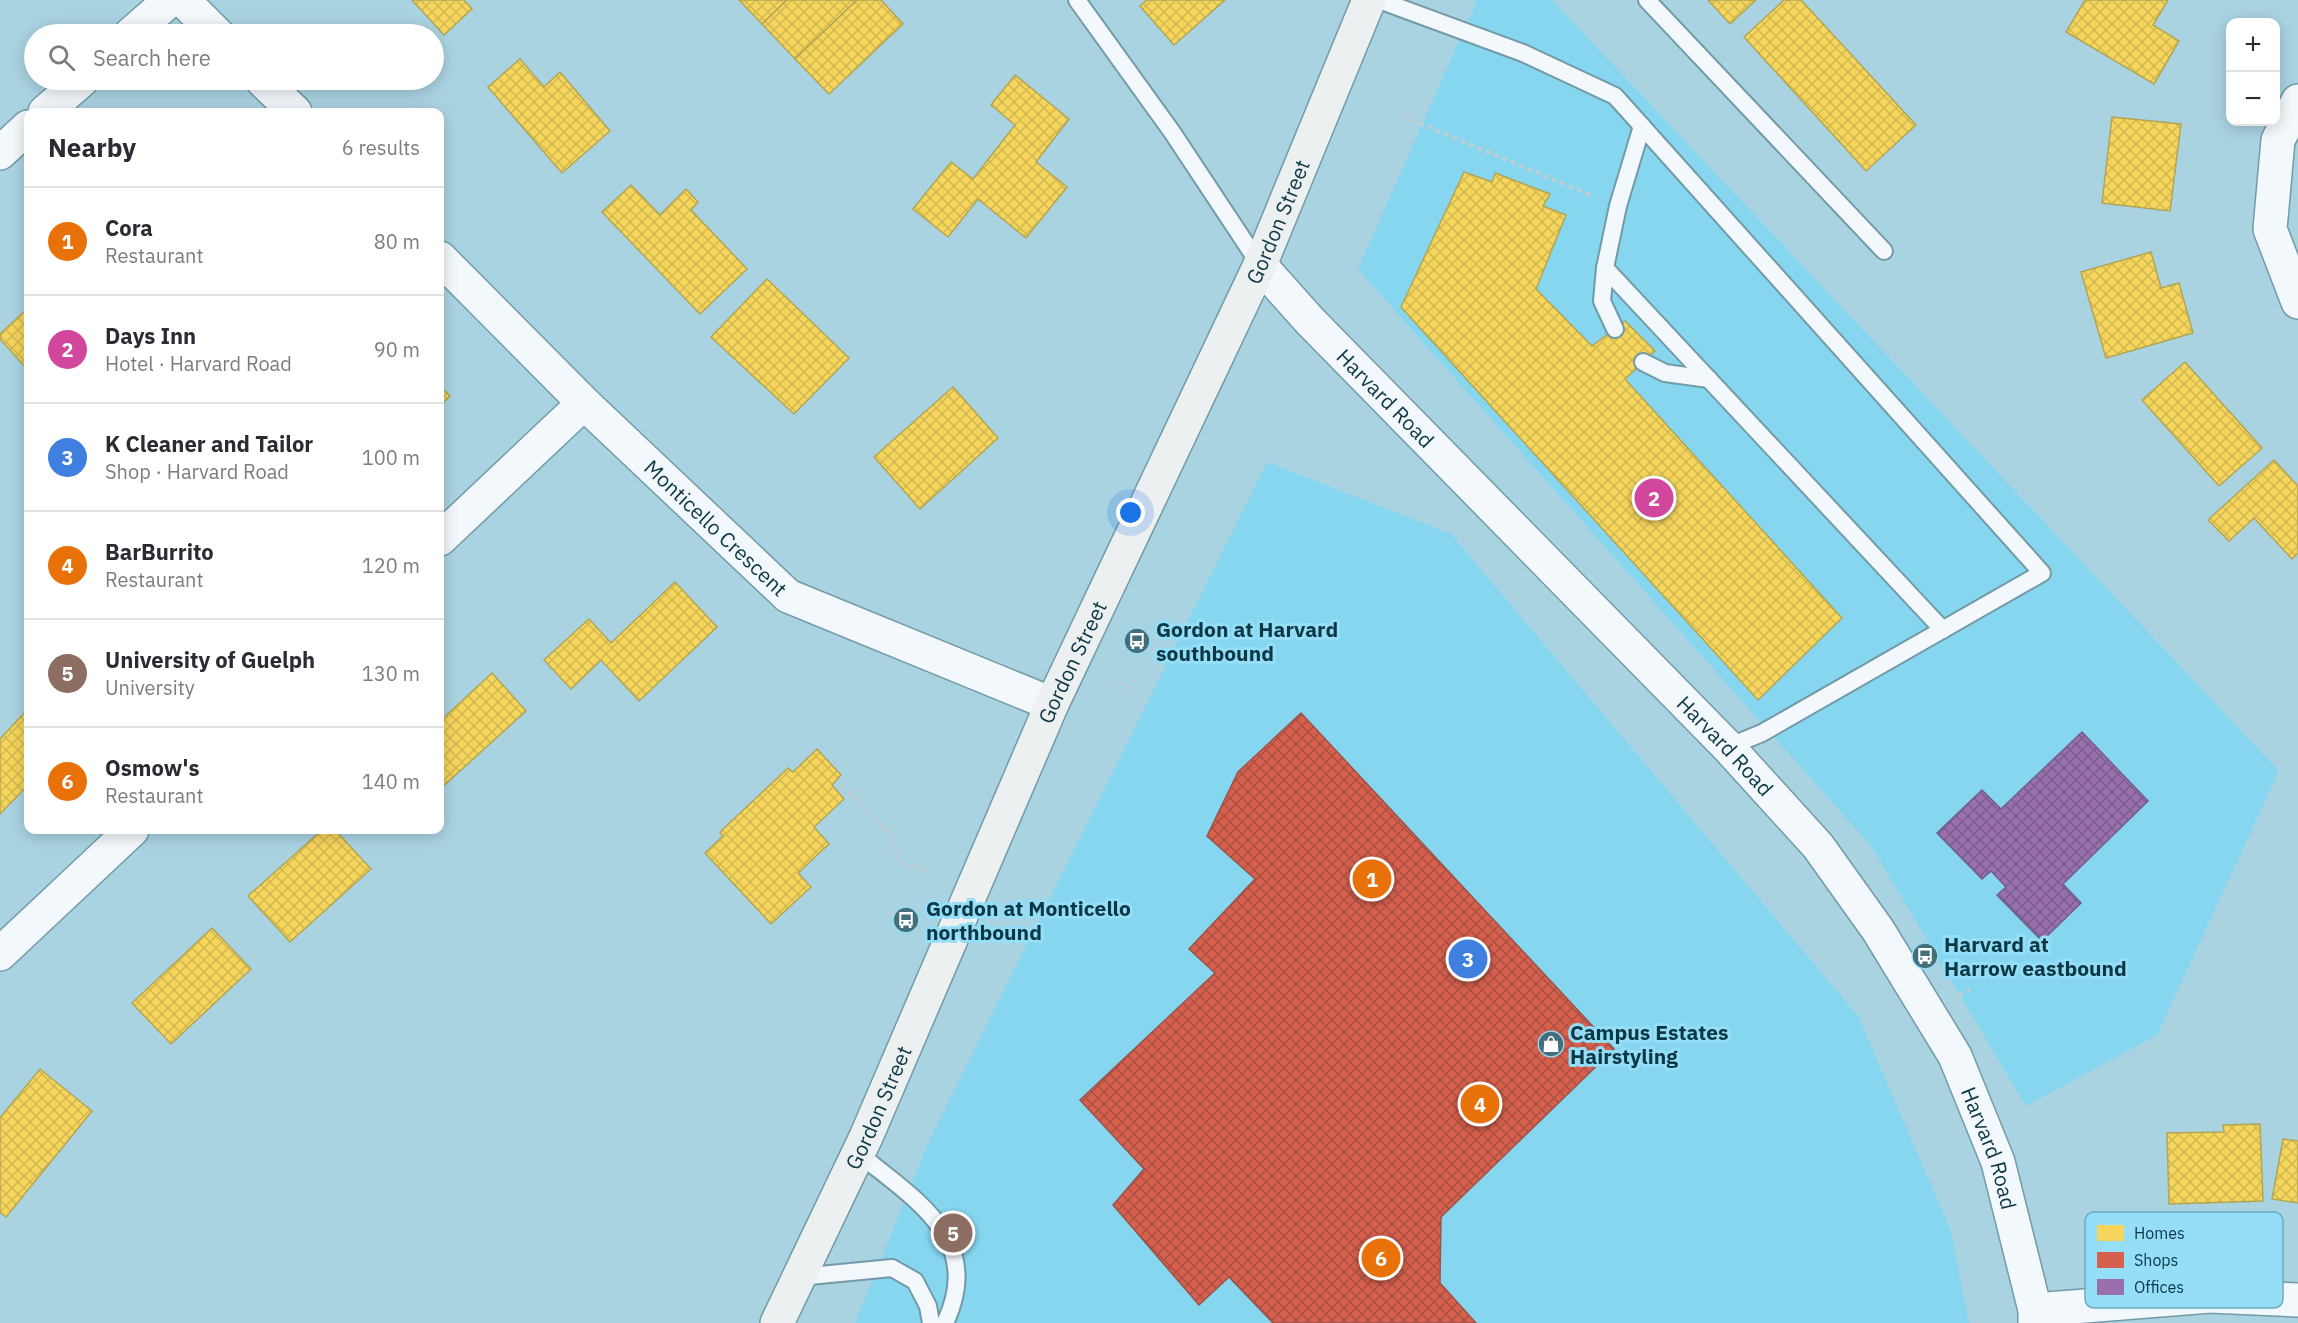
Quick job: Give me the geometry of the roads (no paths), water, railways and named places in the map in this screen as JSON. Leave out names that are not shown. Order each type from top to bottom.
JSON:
[{"type":"main road","name":"Gordon Street","points":[[777,1323],[858,1153],[1052,704],[1260,265],[1369,0]]},
{"type":"street","points":[[142,24],[170,0]]},
{"type":"street","points":[[186,0],[207,24]]},
{"type":"street","points":[[50,108],[70,90]]},
{"type":"street","points":[[272,90],[291,108]]},
{"type":"street","points":[[2298,101],[2278,140],[2270,229],[2298,302]]},
{"type":"street","points":[[0,153],[24,132]]},
{"type":"street","name":"Monticello Crescent","points":[[444,262],[584,403],[788,596],[1052,704]]},
{"type":"street","name":"Harvard Road","points":[[1260,265],[1319,330],[1728,747],[1818,846],[1878,930],[1955,1056],[1998,1162],[2035,1317]]},
{"type":"street","points":[[444,535],[584,403]]},
{"type":"street","points":[[0,954],[128,834]]},
{"type":"street","points":[[2283,1299],[2298,1300]]},
{"type":"street","points":[[2035,1317],[2110,1308]]},
{"type":"lane","points":[[1077,0],[1172,132],[1260,265]]},
{"type":"lane","points":[[1379,0],[1523,53],[1615,96],[2042,573],[1762,733],[1728,747]]},
{"type":"lane","points":[[1647,0],[1884,251]]},
{"type":"lane","points":[[1614,328],[1602,301],[1605,268],[1618,206],[1642,126]]},
{"type":"lane","points":[[1605,268],[1943,630]]},
{"type":"lane","points":[[1643,362],[1665,373],[1709,379]]},
{"type":"lane","points":[[858,1153],[925,1208],[939,1222],[950,1242],[957,1274],[953,1307],[945,1323]]},
{"type":"lane","points":[[799,1277],[892,1268],[915,1281],[928,1306],[931,1323]]},
{"type":"place","name":"Days Inn","points":[[1654,498]]},
{"type":"place","name":"Gordon at Harvard southbound","points":[[1137,641]]},
{"type":"place","name":"Cora","points":[[1372,879]]},
{"type":"place","name":"Gordon at Monticello northbound","points":[[906,920]]},
{"type":"place","name":"Harvard at Harrow eastbound","points":[[1925,956]]},
{"type":"place","name":"K Cleaner and Tailor","points":[[1468,959]]},
{"type":"place","name":"Campus Estates Hairstyling","points":[[1551,1044]]},
{"type":"place","name":"BarBurrito","points":[[1480,1104]]},
{"type":"place","name":"University of Guelph","points":[[953,1233]]},
{"type":"place","name":"Osmow's","points":[[1381,1258]]}]
